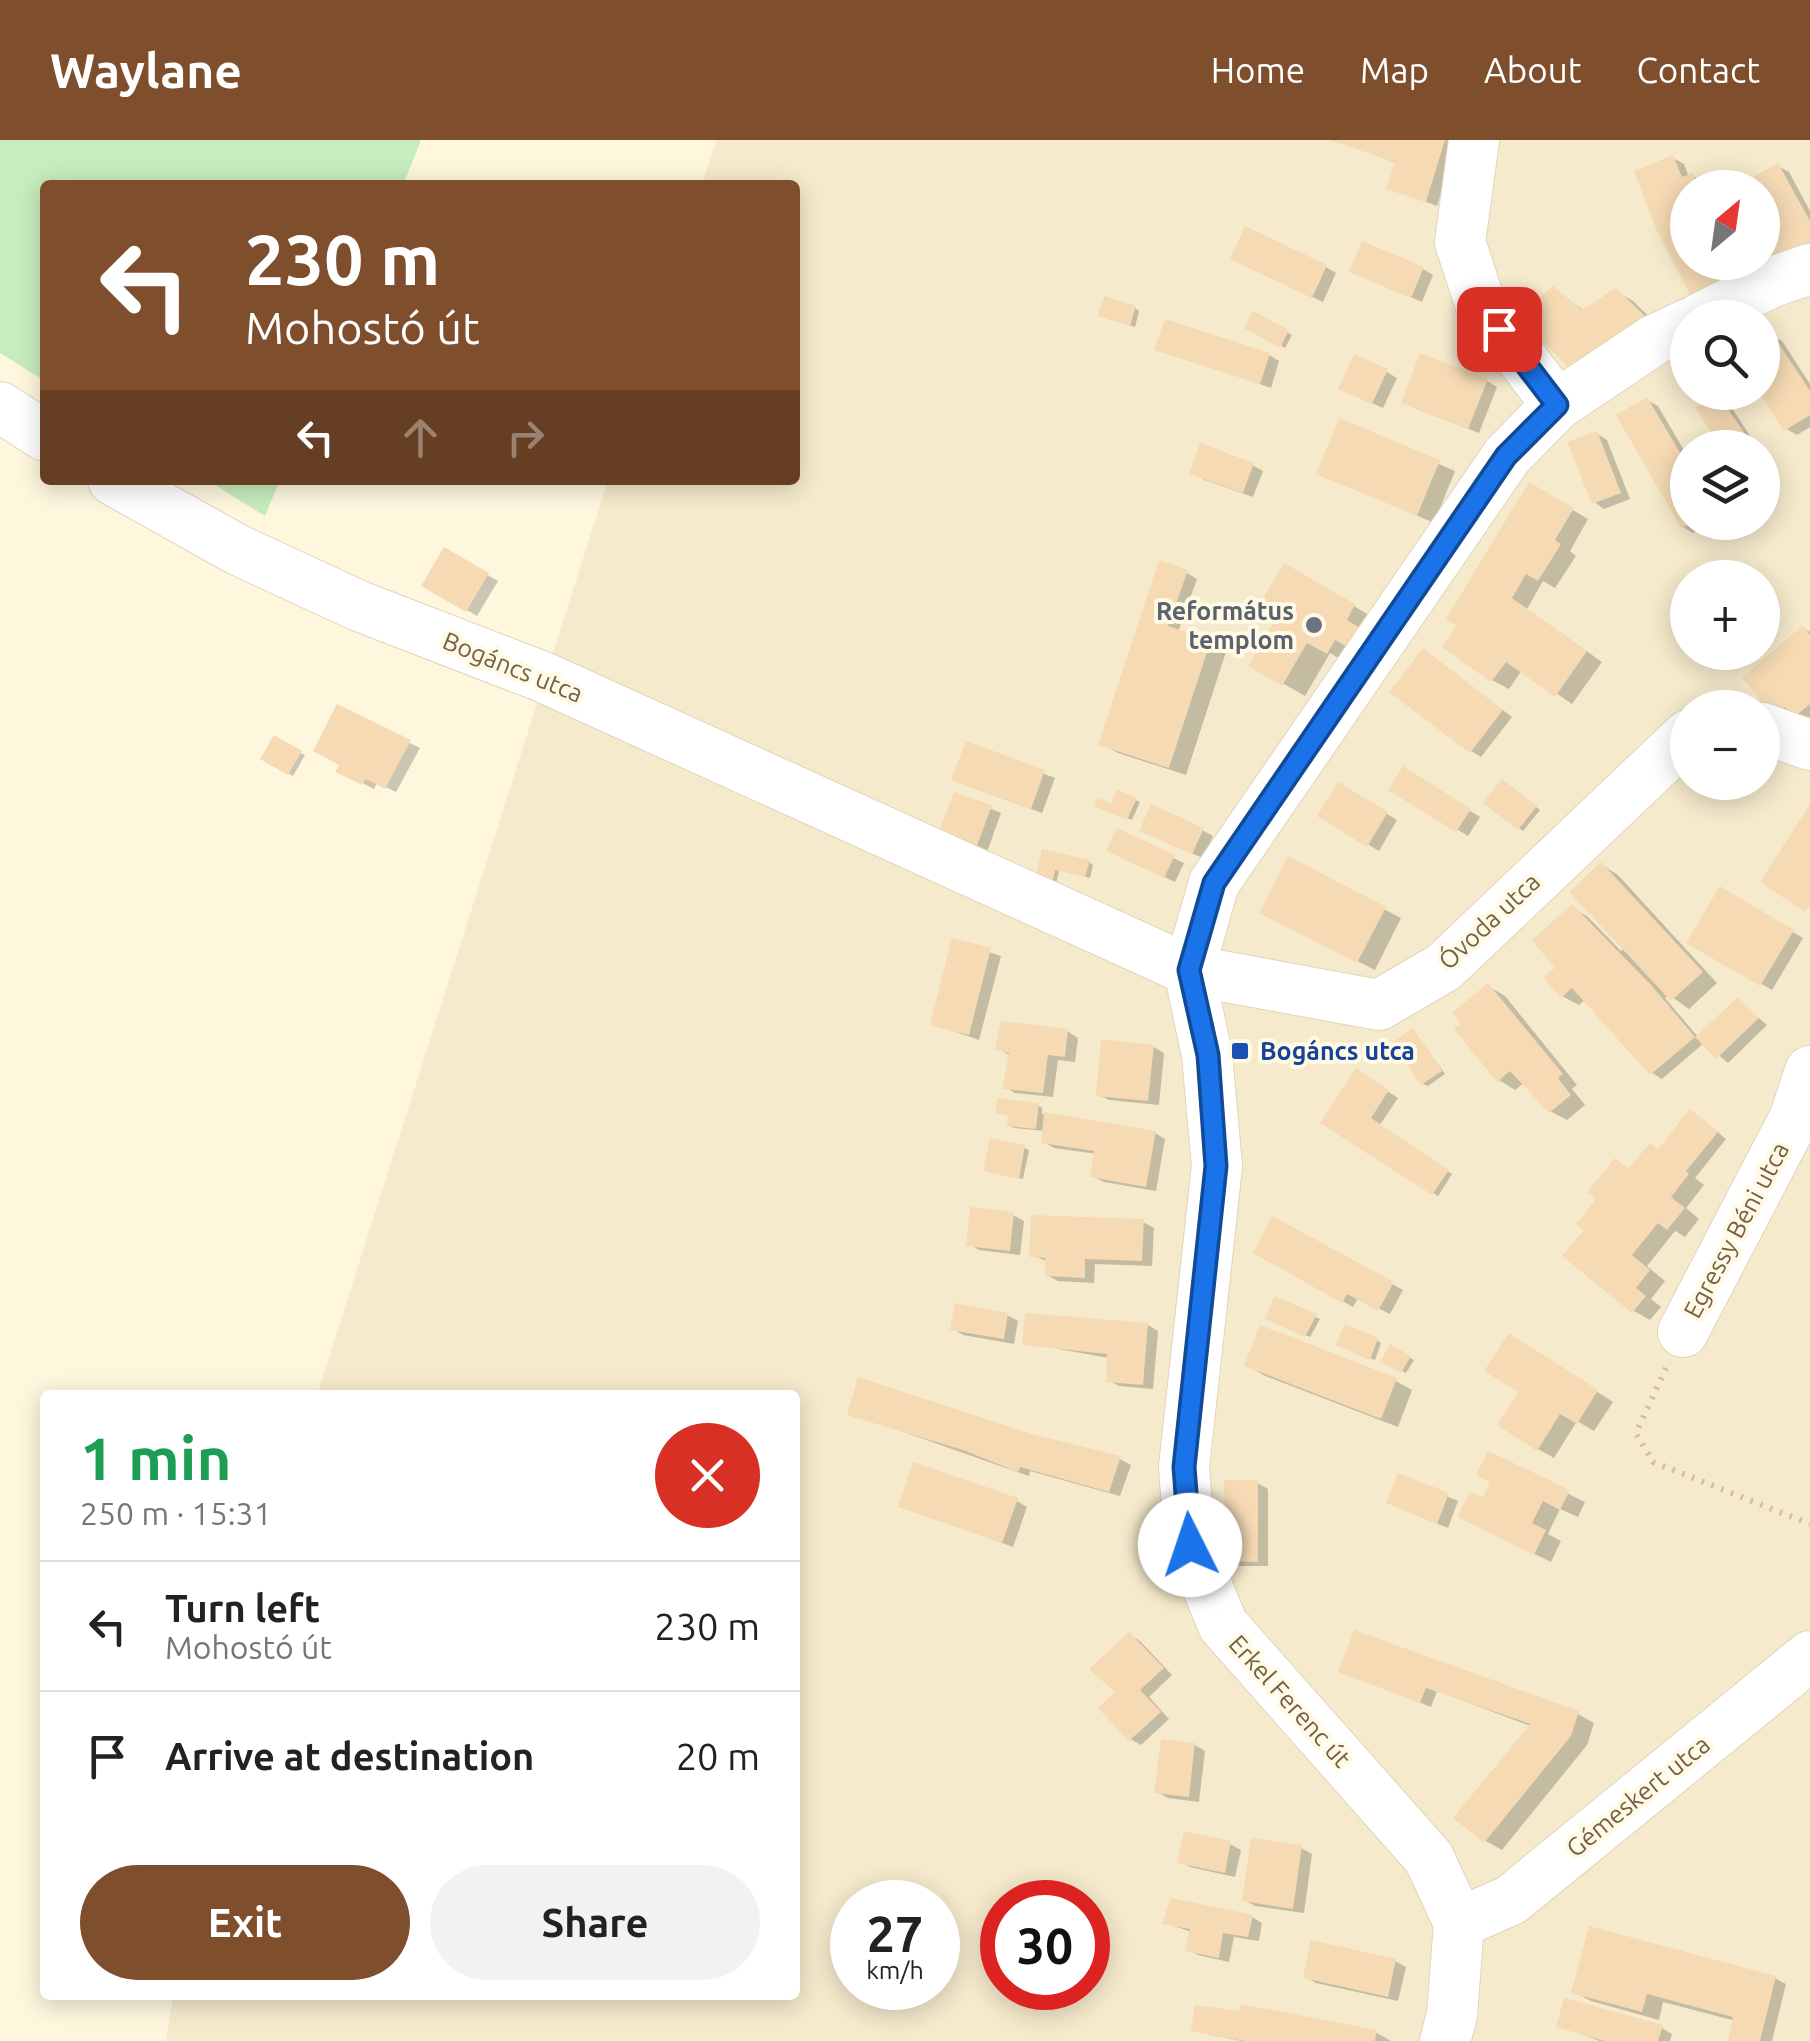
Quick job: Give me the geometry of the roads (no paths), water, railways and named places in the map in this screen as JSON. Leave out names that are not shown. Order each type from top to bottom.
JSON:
[{"type":"street","points":[[1474,140],[1460,242],[1480,303],[1557,405]]},
{"type":"street","points":[[1736,300],[1810,269]]},
{"type":"street","name":"Erkel Ferenc út","points":[[1445,2041],[1452,2015],[1459,1923],[1429,1858],[1223,1625],[1190,1545],[1184,1467],[1216,1166],[1208,1055],[1189,970],[1214,883],[1506,456],[1557,405],[1670,332]]},
{"type":"street","points":[[0,407],[40,433]]},
{"type":"street","name":"Bogáncs utca","points":[[122,485],[238,550],[359,606],[543,677],[1189,970]]},
{"type":"street","points":[[1780,734],[1810,745]]},
{"type":"street","name":"Óvoda utca","points":[[1189,970],[1379,1005],[1444,967],[1670,752]]},
{"type":"street","name":"Egressy Béni utca","points":[[1682,1332],[1795,1117],[1810,1071]]},
{"type":"street","name":"Gémeskert utca","points":[[1459,1923],[1511,1900],[1810,1656]]},
{"type":"place","name":"Református templom","points":[[1314,625]]},
{"type":"place","name":"Bogáncs utca","points":[[1240,1051]]}]
